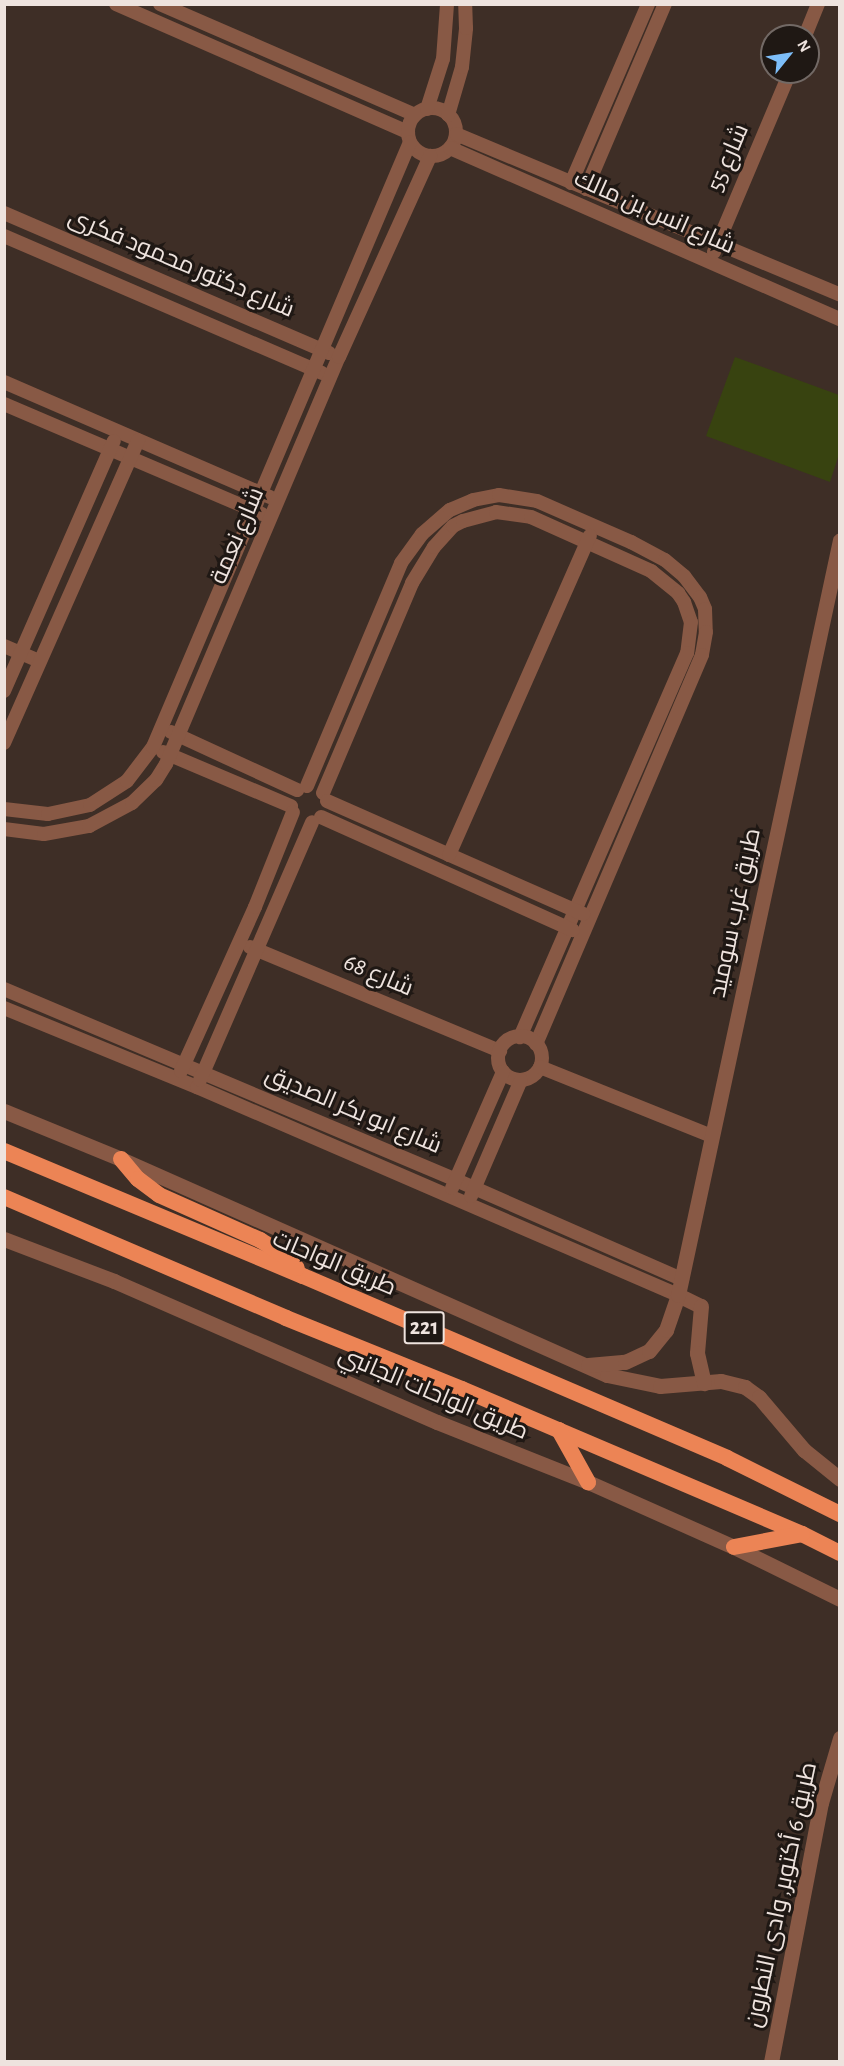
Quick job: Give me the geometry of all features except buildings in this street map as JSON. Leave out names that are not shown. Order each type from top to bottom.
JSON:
[{"type":"highway","name":"طريق الواحات","points":[[4,1152],[303,1276],[727,1458],[840,1514]]},
{"type":"highway","points":[[121,1159],[138,1179],[159,1195],[270,1246],[303,1276]]},
{"type":"highway","name":"221","points":[[4,1197],[286,1318],[559,1430],[802,1534],[840,1553]]},
{"type":"highway","points":[[559,1430],[588,1482]]},
{"type":"highway","points":[[734,1547],[802,1534]]},
{"type":"street","points":[[116,4],[409,137],[416,150],[430,156],[441,154],[450,148],[456,134],[453,122],[440,110],[421,112],[160,4]]},
{"type":"street","points":[[149,19],[155,4]]},
{"type":"street","points":[[409,137],[443,60],[447,4]]},
{"type":"street","points":[[448,115],[462,68],[466,28],[465,4]]},
{"type":"street","points":[[578,186],[648,4]]},
{"type":"street","points":[[571,202],[665,4]]},
{"type":"street","points":[[810,24],[818,4]]},
{"type":"street","name":"شارع 55","points":[[710,262],[785,84]]},
{"type":"street","name":"شارع انس بن مالك","points":[[456,134],[717,246],[840,295]]},
{"type":"street","name":"شارع نعمة","points":[[4,809],[48,814],[90,805],[127,781],[153,747],[163,729],[323,350],[409,137]]},
{"type":"street","name":"شارع انس بن مالك","points":[[450,148],[840,319]]},
{"type":"street","name":"شارع نعمة","points":[[4,829],[29,833],[58,833],[104,820],[156,780],[171,755],[339,357],[430,156]]},
{"type":"street","name":"شارع دكتور محمود فكرى","points":[[4,213],[339,357]]},
{"type":"street","name":"شارع دكتور محمود فكرى","points":[[4,236],[331,376]]},
{"type":"street","points":[[5,384],[278,500]]},
{"type":"street","points":[[4,404],[270,518]]},
{"type":"street","points":[[4,691],[9,666],[19,653],[118,431]]},
{"type":"street","points":[[4,743],[138,440]]},
{"type":"street","points":[[177,1079],[240,943],[292,809],[292,797],[302,788],[395,574],[407,553],[430,525],[461,504],[499,495],[537,501],[594,525],[659,557],[684,576],[700,597],[705,609],[704,644],[688,688],[536,1044]]},
{"type":"street","points":[[197,1088],[316,819],[326,810],[325,797],[412,583],[426,558],[453,526],[474,516],[508,512],[531,517],[651,571],[678,593],[691,622],[687,653],[520,1036],[505,1042],[500,1051],[499,1062],[503,1072],[511,1078],[521,1080],[532,1076],[540,1067],[542,1055],[536,1044],[520,1036]]},
{"type":"street","points":[[449,855],[594,525]]},
{"type":"street","name":"طريق غرب سوميد","points":[[585,1366],[625,1362],[649,1351],[666,1330],[678,1295],[840,540]]},
{"type":"street","points":[[651,571],[659,557]]},
{"type":"street","points":[[4,646],[39,661]]},
{"type":"street","points":[[9,666],[33,676]]},
{"type":"street","points":[[674,682],[688,688]]},
{"type":"street","points":[[163,729],[302,788],[316,787],[325,797],[449,855],[591,917]]},
{"type":"street","points":[[153,747],[292,809],[303,820],[316,819],[583,935]]},
{"type":"street","name":"شارع 68","points":[[240,943],[500,1051]]},
{"type":"street","name":"شارع ابو بكر الصديق","points":[[4,989],[456,1179],[682,1279]]},
{"type":"street","name":"شارع ابو بكر الصديق","points":[[4,1008],[177,1079],[678,1295]]},
{"type":"street","points":[[540,1067],[712,1136]]},
{"type":"street","points":[[449,1195],[503,1072]]},
{"type":"street","points":[[468,1203],[521,1080]]},
{"type":"street","points":[[4,1111],[121,1159],[607,1375],[642,1384],[677,1386],[729,1382],[752,1391],[794,1440],[840,1479]]},
{"type":"street","name":"طريق الواحات الجانبي","points":[[4,1239],[114,1281],[437,1422],[588,1482],[734,1547],[839,1599]]},
{"type":"street","points":[[678,1295],[701,1306],[697,1353],[704,1383]]},
{"type":"street","name":"طريق 6 أكتوبر, وادى النطرون","points":[[771,2061],[820,1812],[840,1738]]},
{"type":"green space","points":[[735,357],[839,395],[839,454],[830,482],[706,436]]}]
